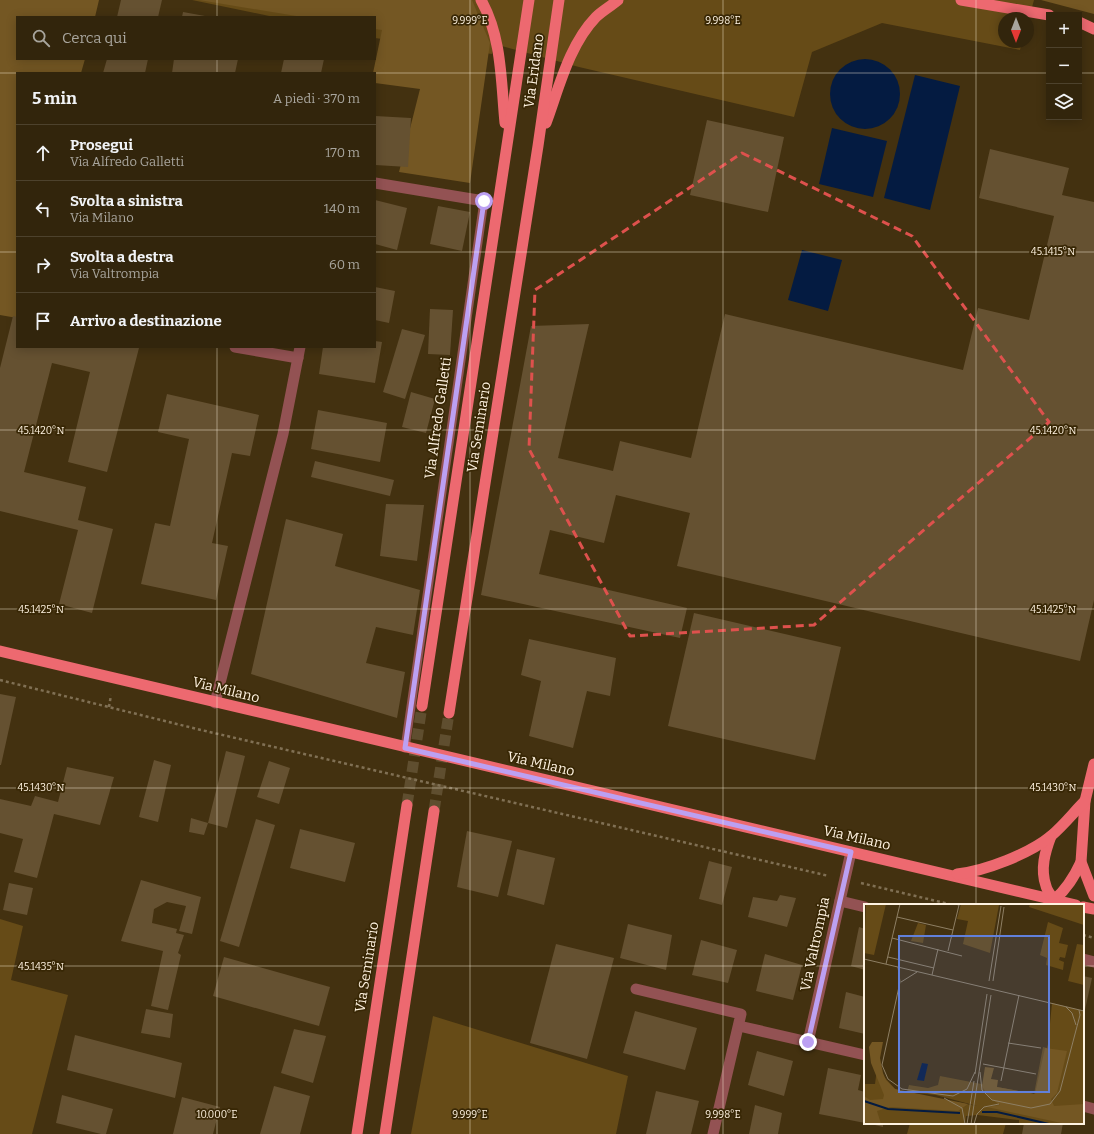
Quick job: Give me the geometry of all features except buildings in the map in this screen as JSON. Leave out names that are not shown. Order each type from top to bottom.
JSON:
[{"type":"main road","points":[[481,0],[486,8],[497,39],[507,140]]},
{"type":"main road","name":"Via Eridano","points":[[507,140],[529,0]]},
{"type":"main road","name":"Via Eridano","points":[[538,146],[559,0]]},
{"type":"main road","points":[[538,146],[570,57],[582,35],[596,17],[618,0]]},
{"type":"main road","points":[[961,0],[1046,14]]},
{"type":"main road","points":[[1082,23],[1094,29]]},
{"type":"main road","name":"Via Seminario","points":[[422,706],[507,140]]},
{"type":"main road","name":"Via Seminario","points":[[449,713],[538,146]]},
{"type":"main road","name":"Via Milano","points":[[0,652],[1072,904]]},
{"type":"main road","points":[[1051,836],[1045,852],[1043,865],[1046,886],[1054,900],[1064,892],[1081,862],[1085,801],[1094,764]]},
{"type":"main road","points":[[950,875],[967,874],[999,864],[1025,852],[1051,836],[1085,801]]},
{"type":"main road","name":"Via Seminario","points":[[357,1134],[407,805]]},
{"type":"main road","points":[[385,1134],[434,811]]},
{"type":"main road","points":[[1081,862],[1094,896]]},
{"type":"main road","points":[[1084,907],[1094,909]]},
{"type":"street","name":"Via Alfredo Galletti","points":[[376,183],[484,201]]},
{"type":"street","points":[[240,348],[298,358]]},
{"type":"street","points":[[215,703],[283,434],[300,348]]},
{"type":"street","name":"Via Valtrompia","points":[[808,1042],[851,852]]},
{"type":"street","points":[[840,901],[864,907]]},
{"type":"street","points":[[1084,959],[1094,962]]},
{"type":"street","points":[[636,989],[741,1014],[713,1134]]},
{"type":"street","points":[[739,1026],[864,1055]]},
{"type":"street","points":[[1084,1106],[1094,1109]]},
{"type":"lane","name":"Via Alfredo Galletti","points":[[405,748],[484,201]]},
{"type":"path","points":[[0,680],[202,730],[949,904]]},
{"type":"path","points":[[1084,935],[1094,938]]},
{"type":"highlighted area","points":[[742,153],[912,236],[1049,422],[814,625],[630,636],[529,449],[535,290]]},
{"type":"shaded area","points":[[0,0],[99,0],[95,16],[16,16],[16,60],[85,60],[81,72],[16,72],[16,318],[0,315]]},
{"type":"shaded area","points":[[192,0],[1034,0],[1031,12],[998,12],[998,46],[882,23],[812,52],[794,117],[579,67],[494,44],[492,54],[376,38],[376,16],[269,16]]},
{"type":"shaded area","points":[[199,0],[472,0],[490,43],[470,183],[399,172],[420,89],[376,83],[376,72],[373,72],[382,30],[376,29],[376,16],[296,16]]},
{"type":"shaded area","points":[[1041,0],[1094,0],[1094,14]]},
{"type":"shaded area","points":[[1010,48],[1020,48],[1020,50]]},
{"type":"shaded area","points":[[0,919],[23,926],[11,980],[68,995],[32,1134],[0,1134]]},
{"type":"shaded area","points":[[433,1016],[628,1076],[616,1134],[411,1134]]},
{"type":"shaded area","points":[[910,1124],[1006,1124],[1003,1134],[907,1134]]},
{"type":"water","points":[[865,59],[878,62],[890,69],[897,81],[900,94],[897,107],[890,119],[878,126],[865,129],[852,126],[840,119],[833,107],[830,94],[833,81],[840,69],[852,62]]},
{"type":"water","points":[[915,75],[960,86],[930,210],[884,198]]},
{"type":"water","points":[[832,128],[887,141],[873,197],[819,184]]},
{"type":"water","points":[[802,250],[842,260],[828,311],[788,300]]},
{"type":"tunnel","points":[[407,805],[422,706]]},
{"type":"tunnel","points":[[434,811],[449,713]]},
{"type":"route","points":[[484,201],[405,748],[851,852],[808,1042]]}]
